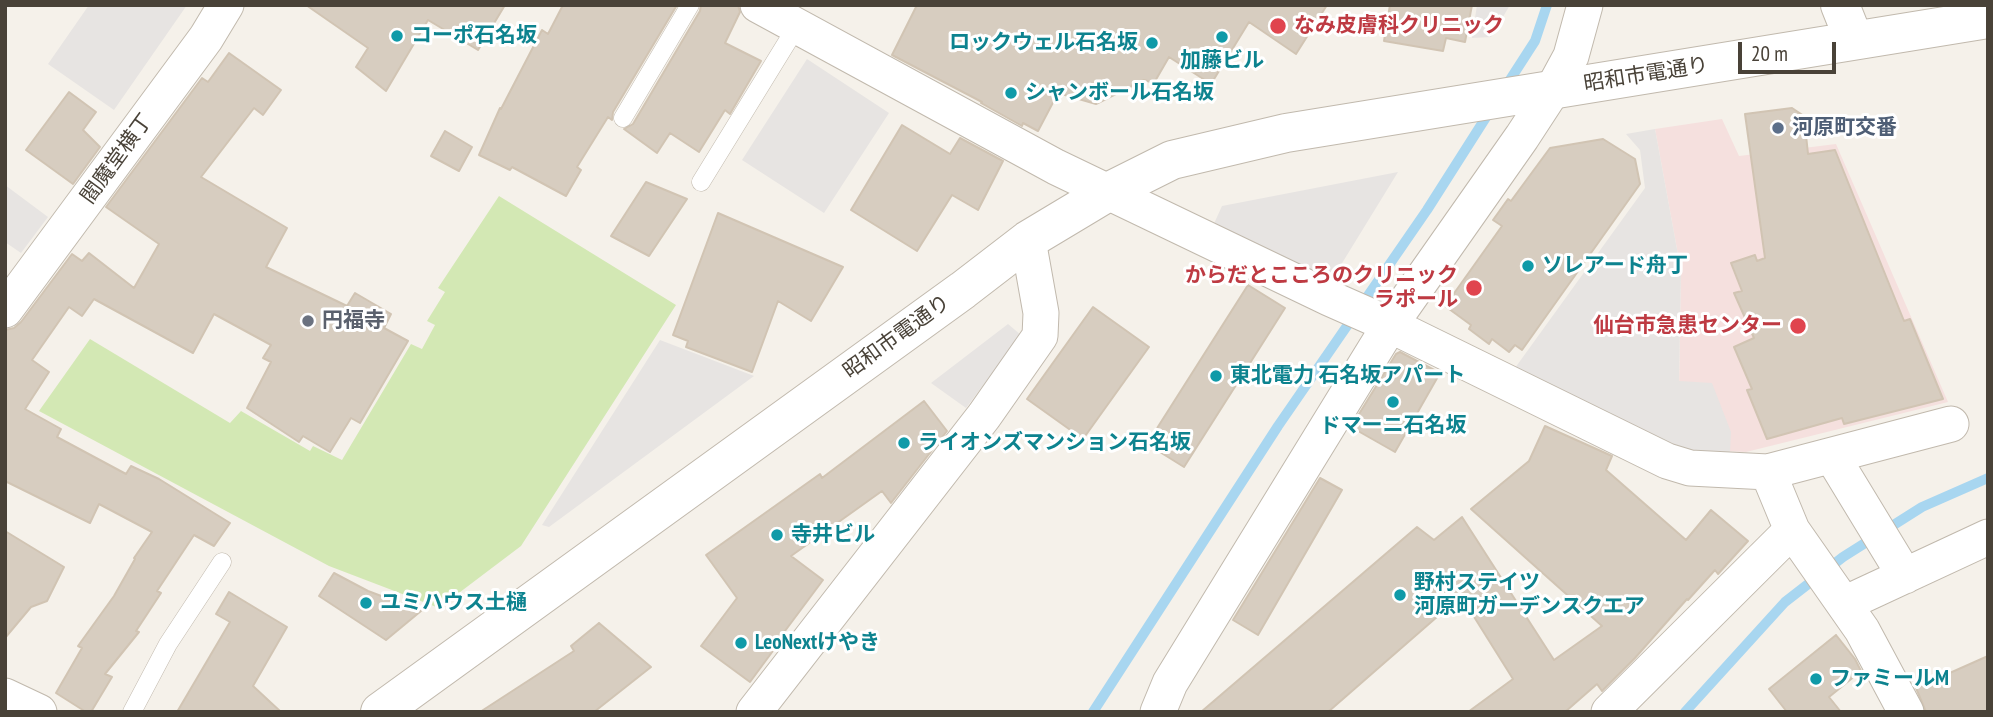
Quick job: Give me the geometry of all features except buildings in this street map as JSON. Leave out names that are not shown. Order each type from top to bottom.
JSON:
[{"type":"street","name":"閻魔堂横丁","points":[[5,310],[206,38],[226,5]]},
{"type":"street","points":[[758,5],[1056,167],[1382,321],[1667,461],[1690,468],[1768,472],[1951,424]]},
{"type":"street","points":[[1158,712],[1170,683],[1382,321],[1508,158],[1539,93],[1571,56],[1585,5]]},
{"type":"street","points":[[1840,5],[1854,40]]},
{"type":"street","name":"昭和市電通り","points":[[380,712],[963,290],[1028,240],[1108,192],[1172,160],[1286,133],[1854,40],[1896,19],[1988,19]]},
{"type":"street","points":[[754,712],[984,416],[1040,336],[1041,313],[1028,240]]},
{"type":"street","points":[[1832,456],[1905,576]]},
{"type":"street","points":[[1768,472],[1798,539],[1862,630],[1906,712]]},
{"type":"street","points":[[1838,596],[1905,576],[1988,537]]},
{"type":"street","points":[[1609,712],[1798,539]]},
{"type":"lane","points":[[623,118],[690,5]]},
{"type":"lane","points":[[701,182],[797,26]]},
{"type":"lane","points":[[132,712],[168,644],[222,562]]},
{"type":"shaded area","points":[[89,5],[187,5],[114,110],[48,64]]},
{"type":"shaded area","points":[[1477,5],[1510,5],[1491,37],[1472,38]]},
{"type":"shaded area","points":[[807,59],[889,113],[824,213],[742,160]]},
{"type":"shaded area","name":"仙台市急患センター","points":[[1722,119],[1739,156],[1836,144],[1948,402],[1746,452],[1678,449],[1681,271],[1655,129]]},
{"type":"shaded area","points":[[1655,129],[1681,271],[1679,381],[1712,383],[1731,432],[1730,453],[1678,449],[1515,368],[1645,188],[1640,150],[1626,134]]},
{"type":"shaded area","points":[[1398,172],[1328,286],[1212,228],[1222,206]]},
{"type":"shaded area","points":[[5,185],[48,217],[21,253],[5,242]]},
{"type":"shaded area","points":[[1008,324],[1021,335],[966,408],[931,383]]},
{"type":"shaded area","points":[[660,340],[754,376],[549,527],[542,525]]},
{"type":"green space","points":[[499,196],[676,305],[521,546],[439,608],[329,566],[39,411],[90,339],[230,423],[241,411],[310,451],[313,446],[342,460],[411,344],[422,349],[435,325],[427,321],[445,292],[438,288]]},
{"type":"waterway","points":[[1506,86],[1535,41],[1547,5]]},
{"type":"waterway","points":[[1093,712],[1278,426],[1427,210],[1490,111]]},
{"type":"waterway","points":[[1685,712],[1785,602],[1843,557],[1922,507],[1988,478]]},
{"type":"place","name":"なみ皮膚科クリニック","points":[[1278,26]]},
{"type":"place","name":"コーポ石名坂","points":[[397,36]]},
{"type":"place","name":"加藤ビル","points":[[1222,37]]},
{"type":"place","name":"ロックウェル石名坂","points":[[1152,43]]},
{"type":"place","name":"シャンボール石名坂","points":[[1011,93]]},
{"type":"place","name":"河原町交番","points":[[1778,128]]},
{"type":"place","name":"ソレアード舟丁","points":[[1528,266]]},
{"type":"place","name":"からだとこころのクリニック ラポール","points":[[1474,288]]},
{"type":"place","name":"円福寺","points":[[308,321]]},
{"type":"place","name":"仙台市急患センター","points":[[1798,326]]},
{"type":"place","name":"東北電力 石名坂アパート","points":[[1216,376]]},
{"type":"place","name":"ドマーニ石名坂","points":[[1393,402]]},
{"type":"place","name":"ライオンズマンション石名坂","points":[[904,443]]},
{"type":"place","name":"寺井ビル","points":[[777,535]]},
{"type":"place","name":"野村ステイツ 河原町ガーデンスクエア","points":[[1400,595]]},
{"type":"place","name":"ユミハウス土樋","points":[[366,603]]},
{"type":"place","name":"LeoNextけやき","points":[[741,643]]},
{"type":"place","name":"ファミールM","points":[[1816,679]]}]
